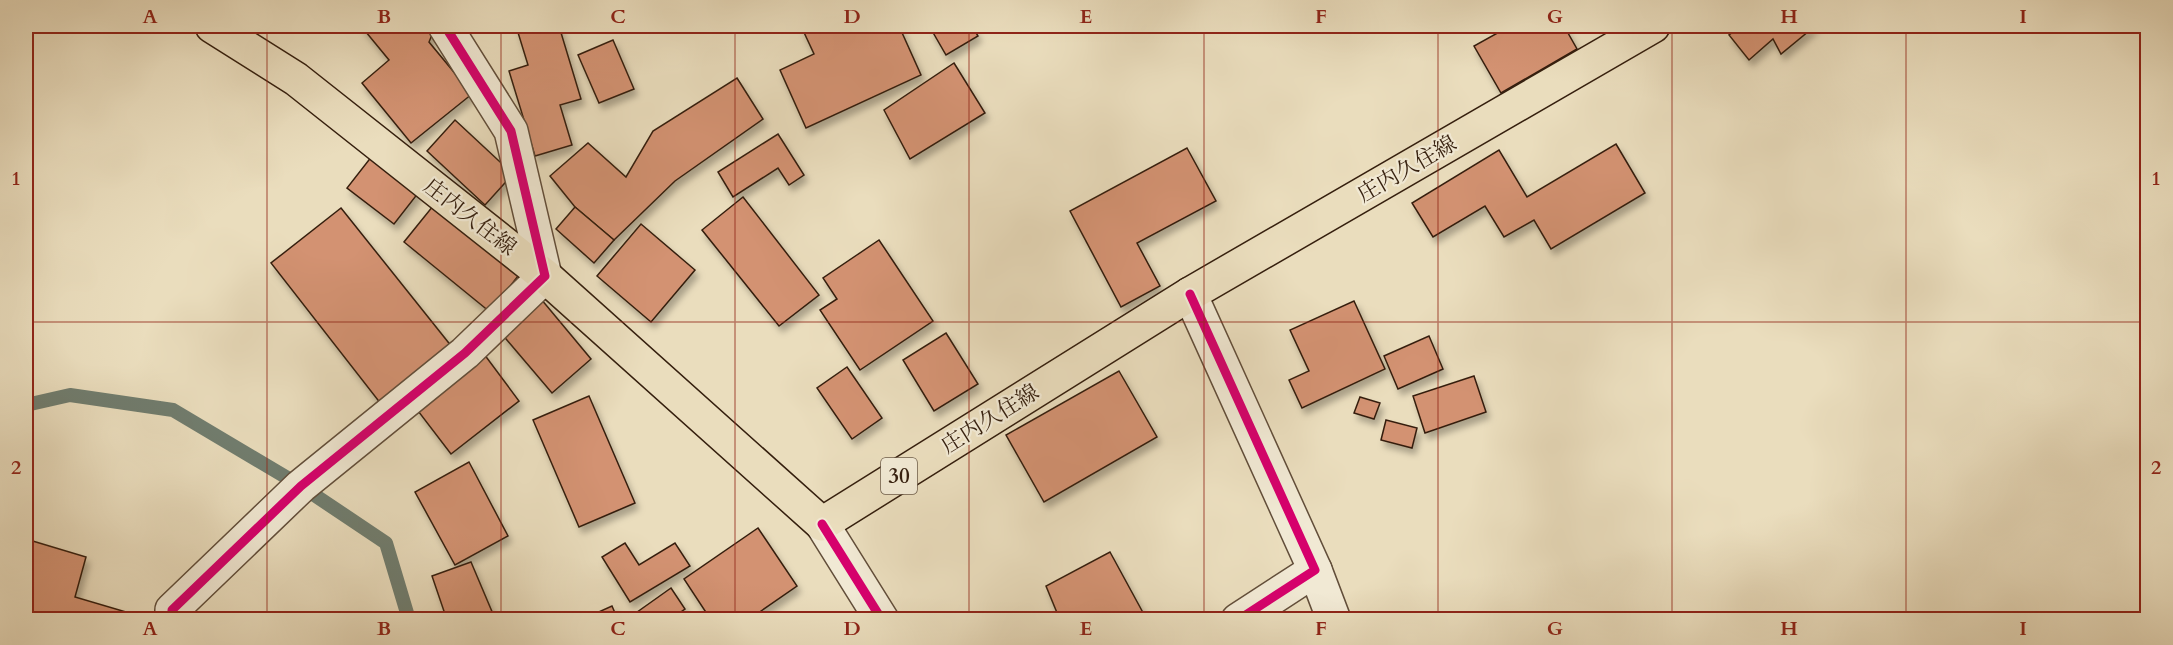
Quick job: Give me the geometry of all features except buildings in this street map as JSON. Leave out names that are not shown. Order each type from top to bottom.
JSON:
[{"type":"main road","name":"庄内久住線","points":[[212,26],[296,79],[545,276],[822,524],[1190,294],[1653,26]]},
{"type":"street","points":[[172,620],[172,610],[301,486],[465,353],[545,276],[511,131],[445,26]]},
{"type":"street","points":[[1190,294],[1315,570],[1334,620]]},
{"type":"street","points":[[822,524],[882,620]]},
{"type":"street","points":[[1238,620],[1315,570]]},
{"type":"waterway","points":[[26,405],[70,395],[173,410],[301,486],[386,543],[407,613],[406,620]]},
{"type":"cycle path","points":[[172,620],[172,610],[301,486],[465,353],[545,276],[511,131],[445,26]]},
{"type":"cycle path","points":[[1190,294],[1315,570],[1238,620]]},
{"type":"cycle path","points":[[822,524],[882,620]]}]
